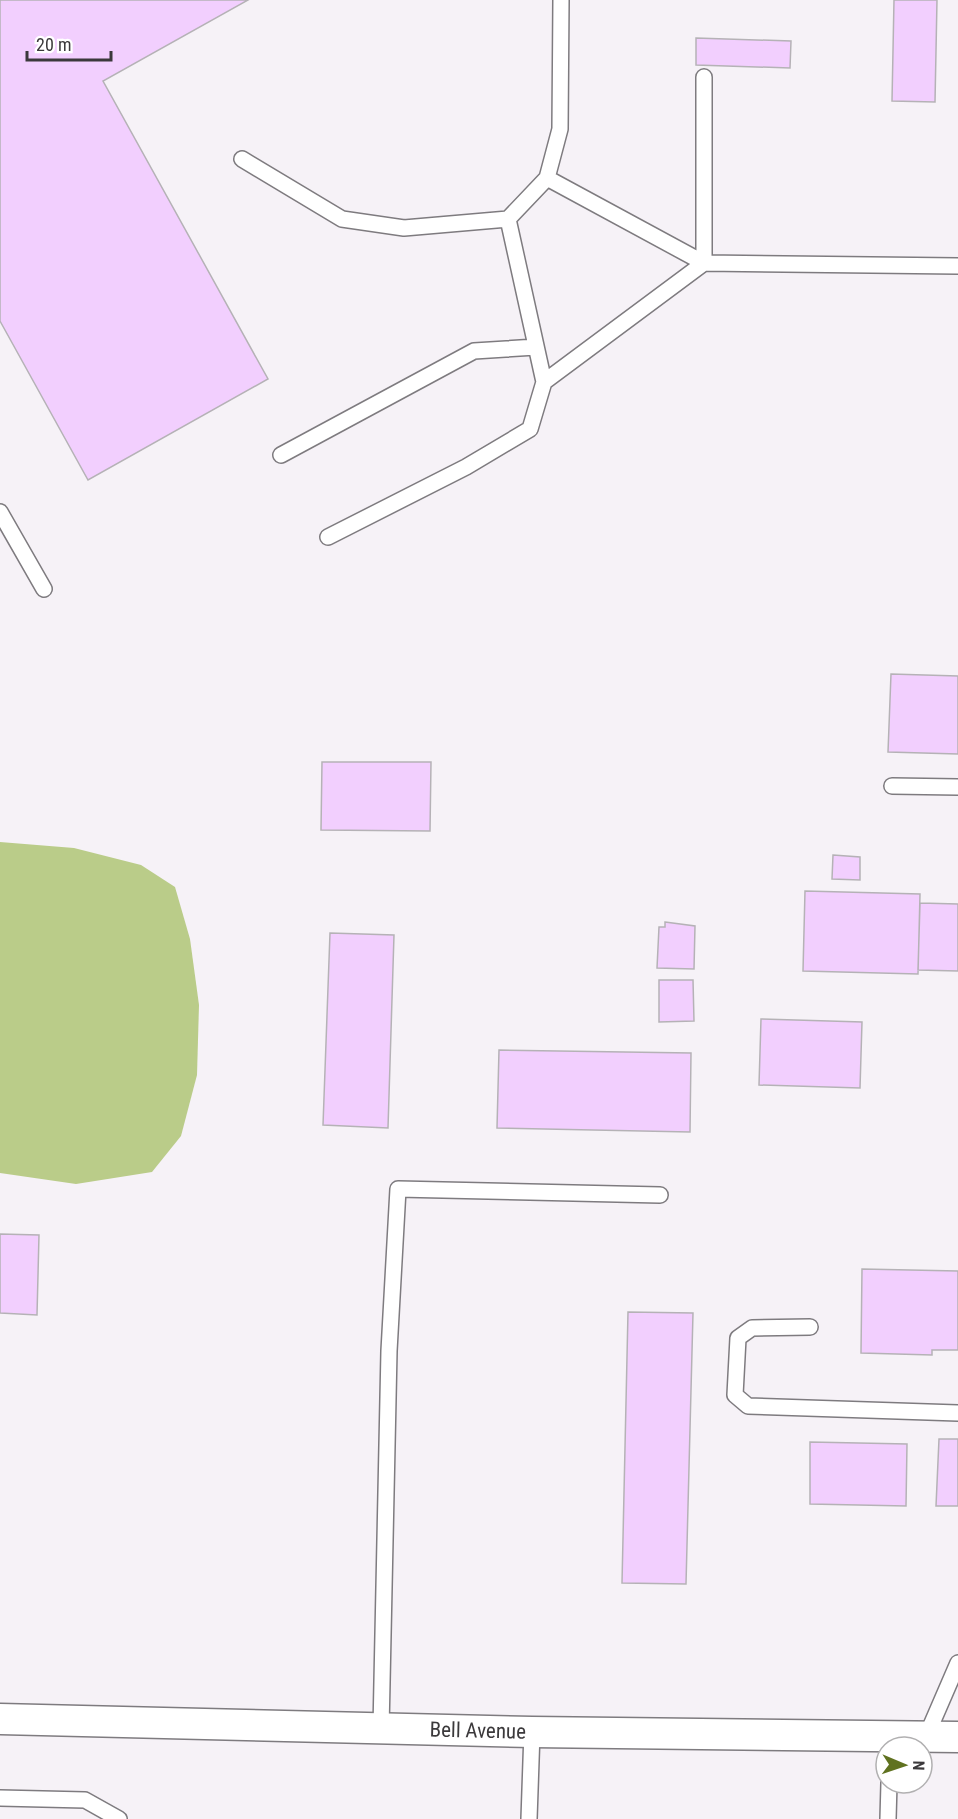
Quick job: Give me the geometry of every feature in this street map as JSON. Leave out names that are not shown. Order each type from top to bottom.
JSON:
[{"type":"street","name":"Bell Avenue","points":[[0,1719],[874,1742]]},
{"type":"street","name":"Bell Avenue","points":[[934,1737],[958,1737]]},
{"type":"lane","points":[[242,159],[342,219],[404,228],[508,219],[547,178],[560,129],[561,0]]},
{"type":"lane","points":[[704,77],[704,263]]},
{"type":"lane","points":[[547,178],[704,263],[958,266]]},
{"type":"lane","points":[[328,537],[466,467],[530,429],[544,382],[508,219]]},
{"type":"lane","points":[[544,382],[704,263]]},
{"type":"lane","points":[[281,455],[474,351],[536,347]]},
{"type":"lane","points":[[0,512],[44,589]]},
{"type":"lane","points":[[892,786],[958,787]]},
{"type":"lane","points":[[381,1729],[389,1351],[398,1189],[660,1195]]},
{"type":"lane","points":[[810,1327],[752,1328],[738,1338],[735,1395],[748,1406],[958,1413]]},
{"type":"lane","points":[[927,1735],[958,1663]]},
{"type":"lane","points":[[529,1819],[532,1732]]},
{"type":"lane","points":[[888,1819],[889,1795]]},
{"type":"lane","points":[[0,1798],[85,1800],[119,1819]]},
{"type":"shaded area","points":[[0,842],[74,848],[141,865],[175,887],[190,939],[199,1005],[197,1075],[181,1136],[152,1172],[76,1184],[0,1173]]},
{"type":"building","points":[[0,0],[248,0],[103,81],[268,379],[88,480],[0,321]]},
{"type":"building","points":[[894,0],[937,0],[935,102],[892,101]]},
{"type":"building","points":[[696,38],[791,41],[790,68],[696,65]]},
{"type":"building","points":[[891,674],[958,676],[958,754],[888,752]]},
{"type":"building","points":[[322,762],[431,762],[430,831],[321,830]]},
{"type":"building","points":[[833,855],[860,857],[860,880],[832,879]]},
{"type":"building","points":[[805,891],[920,894],[918,974],[803,971]]},
{"type":"building","points":[[920,903],[958,904],[958,971],[918,970]]},
{"type":"building","points":[[665,922],[695,926],[694,969],[657,968],[659,927],[665,927]]},
{"type":"building","points":[[330,933],[394,935],[388,1128],[323,1125]]},
{"type":"building","points":[[659,980],[693,980],[694,1021],[659,1022]]},
{"type":"building","points":[[761,1019],[862,1022],[860,1088],[759,1085]]},
{"type":"building","points":[[499,1050],[691,1053],[690,1132],[497,1128]]},
{"type":"building","points":[[0,1234],[39,1235],[37,1315],[0,1313]]},
{"type":"building","points":[[862,1269],[958,1271],[958,1350],[932,1350],[932,1355],[861,1353]]},
{"type":"building","points":[[628,1312],[693,1313],[686,1584],[622,1583]]},
{"type":"building","points":[[939,1439],[958,1439],[958,1506],[936,1506]]},
{"type":"building","points":[[810,1442],[907,1444],[906,1506],[810,1504]]}]
